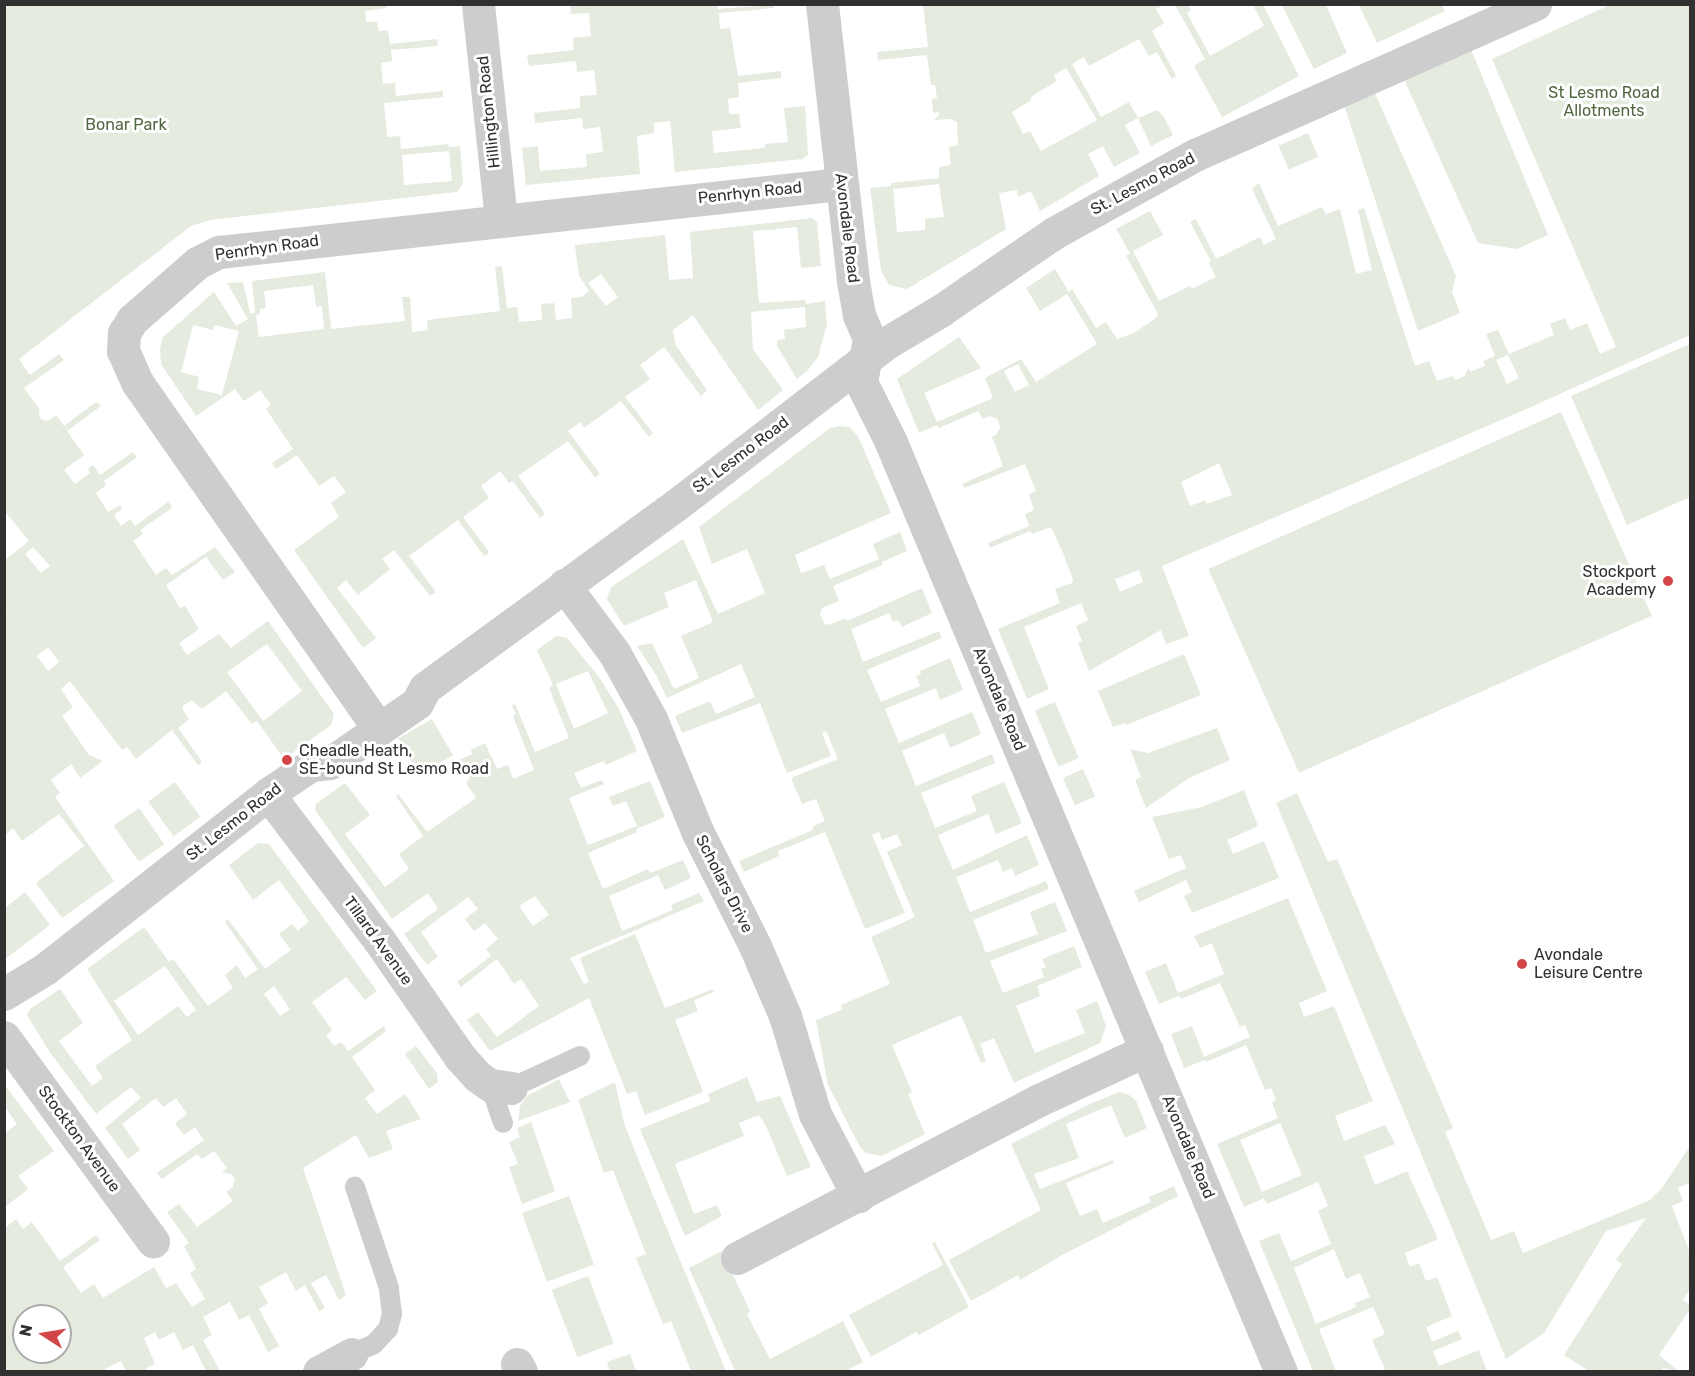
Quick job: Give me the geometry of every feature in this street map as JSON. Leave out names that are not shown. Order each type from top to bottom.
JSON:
[{"type":"street","name":"Hillington Road","points":[[478,4],[501,220]]},
{"type":"street","name":"Avondale Road","points":[[822,4],[856,305],[869,339],[861,382],[890,440],[1281,1371]]},
{"type":"street","name":"St. Lesmo Road","points":[[4,994],[45,969],[268,794],[311,765],[330,763],[417,703],[425,688],[784,423],[864,360],[1054,233],[1181,162],[1535,4]]},
{"type":"street","name":"Penrhyn Road","points":[[379,729],[137,382],[123,351],[124,333],[144,307],[197,263],[219,252],[841,184]]},
{"type":"street","name":"Scholars Drive","points":[[564,585],[615,654],[651,719],[698,833],[755,946],[781,1005],[797,1047],[804,1083],[815,1114],[858,1196]]},
{"type":"street","name":"Tillard Avenue","points":[[268,794],[379,940],[460,1057],[477,1076],[501,1086]]},
{"type":"street","name":"Stockton Avenue","points":[[4,1037],[153,1240]]},
{"type":"street","points":[[738,1258],[1037,1101],[1147,1050]]},
{"type":"street","points":[[319,1371],[351,1354]]},
{"type":"lane","points":[[503,1123],[501,1086],[580,1056]]},
{"type":"lane","points":[[351,1354],[374,1344],[388,1329],[392,1314],[389,1287],[355,1187]]},
{"type":"green space","points":[[717,4],[718,9],[773,5],[774,8],[719,13],[720,29],[730,28],[738,76],[781,71],[781,78],[738,83],[739,97],[728,99],[729,114],[739,114],[741,128],[712,131],[714,153],[765,148],[765,144],[788,142],[784,108],[805,106],[808,155],[802,159],[675,172],[670,121],[654,123],[654,133],[637,136],[640,174],[526,185],[522,148],[538,146],[540,171],[587,167],[586,154],[603,152],[600,127],[583,129],[582,118],[535,123],[534,113],[580,108],[580,96],[597,95],[594,70],[577,72],[576,61],[529,66],[527,55],[574,50],[573,38],[591,36],[589,13],[571,14],[570,5]]},
{"type":"green space","name":"St Lesmo Road Allotments","points":[[1612,4],[1690,5],[1690,335],[1531,407],[1162,566],[1189,636],[1166,644],[1161,630],[1089,671],[1078,643],[1082,641],[1076,626],[1088,620],[1081,603],[1024,627],[1049,689],[1027,699],[998,629],[1060,603],[1055,589],[1072,583],[1073,579],[1063,553],[1051,527],[1032,534],[1030,531],[990,548],[988,543],[1029,526],[1025,514],[1034,510],[1029,495],[1036,491],[1025,464],[965,488],[962,484],[1003,466],[992,437],[997,434],[1000,427],[997,419],[990,416],[983,419],[978,411],[939,428],[937,425],[919,433],[897,379],[959,337],[981,368],[924,393],[937,422],[993,398],[985,378],[1021,359],[1036,382],[1097,344],[1067,294],[1040,311],[1026,288],[1055,269],[1069,292],[1072,289],[1096,328],[1106,322],[1117,339],[1134,333],[1156,318],[1158,314],[1126,256],[1130,253],[1116,229],[1150,211],[1163,235],[1133,251],[1159,301],[1216,277],[1209,263],[1211,261],[1190,222],[1196,219],[1216,259],[1260,237],[1264,245],[1276,239],[1252,189],[1259,183],[1278,226],[1322,207],[1326,214],[1340,209],[1356,274],[1372,270],[1358,210],[1364,208],[1415,366],[1429,361],[1437,381],[1452,376],[1456,380],[1465,376],[1468,368],[1470,372],[1485,366],[1483,361],[1495,356],[1486,334],[1498,330],[1509,354],[1554,335],[1550,324],[1565,318],[1570,330],[1587,323],[1600,354],[1616,347],[1492,59]],"holes":[[[1508,355],[1519,378],[1507,384],[1496,360]],[[1018,364],[1029,385],[1015,392],[1004,371]],[[1219,463],[1232,495],[1207,504],[1205,500],[1190,506],[1181,482]],[[1139,570],[1143,582],[1120,592],[1115,579]]]},
{"type":"green space","name":"Bonar Park","points":[[4,5],[386,5],[387,8],[365,11],[366,22],[377,22],[379,31],[388,30],[390,44],[437,39],[438,46],[391,50],[392,61],[381,63],[383,84],[395,83],[396,96],[443,91],[443,97],[384,103],[387,137],[400,136],[401,149],[448,144],[449,147],[460,146],[463,183],[457,192],[210,220],[191,226],[19,359],[30,375],[59,354],[64,360],[24,388],[40,410],[39,415],[42,420],[48,421],[56,415],[64,426],[96,402],[101,406],[67,431],[84,455],[64,470],[75,484],[90,473],[88,469],[93,465],[100,475],[133,452],[137,457],[104,481],[106,485],[96,493],[108,512],[120,505],[122,509],[114,515],[121,526],[130,519],[135,526],[168,502],[171,505],[172,508],[140,530],[143,534],[133,541],[156,575],[166,568],[172,575],[215,547],[235,572],[223,580],[206,557],[166,585],[180,608],[185,606],[199,629],[179,643],[187,655],[219,634],[231,648],[268,621],[334,714],[331,725],[284,759],[257,721],[252,724],[226,691],[202,709],[192,700],[183,706],[189,719],[178,728],[202,762],[200,764],[198,765],[172,730],[136,759],[127,747],[122,750],[70,681],[61,689],[73,707],[62,716],[89,755],[103,761],[80,778],[71,764],[51,780],[60,793],[55,797],[114,881],[62,918],[36,883],[84,846],[59,814],[22,841],[13,828],[5,835],[4,617],[7,615],[5,611],[5,560],[29,541],[7,514],[4,516]],"holes":[[[449,151],[452,181],[404,185],[402,155]],[[33,547],[50,566],[41,573],[25,554]],[[267,644],[302,691],[263,721],[227,672]],[[48,647],[59,662],[48,671],[37,656]]]},
{"type":"green space","points":[[923,5],[1163,5],[1156,9],[1164,23],[1152,31],[1176,76],[1172,79],[1157,52],[1149,56],[1139,39],[1089,66],[1084,57],[1072,64],[1101,117],[1129,102],[1138,118],[1125,125],[1140,153],[1114,167],[1103,146],[1088,154],[1099,176],[1040,211],[1031,191],[1018,197],[1017,190],[999,193],[1006,229],[907,289],[889,285],[881,271],[870,188],[891,186],[891,183],[939,178],[939,167],[951,165],[949,147],[958,145],[957,122],[950,119],[934,120],[939,112],[933,113],[932,99],[937,98],[935,85],[931,85],[927,55],[878,60],[877,52],[928,47]],"holes":[[[1066,68],[1097,120],[1041,151],[1030,131],[1023,134],[1012,112],[1030,101],[1032,96],[1057,81],[1054,75]],[[939,184],[944,217],[925,219],[925,230],[897,232],[893,189]]]},
{"type":"green space","points":[[1175,5],[1188,5],[1191,10],[1187,13],[1210,56],[1264,26],[1253,5],[1263,5],[1299,76],[1222,117],[1194,66],[1205,59]]},
{"type":"green space","points":[[1282,5],[1326,5],[1347,53],[1314,69]]},
{"type":"green space","points":[[1359,5],[1442,5],[1445,11],[1377,43]]},
{"type":"green space","points":[[1470,47],[1548,235],[1517,249],[1478,243],[1403,77]]},
{"type":"green space","points":[[1374,91],[1456,276],[1452,292],[1460,313],[1418,331],[1344,105]]},
{"type":"green space","points":[[1157,110],[1163,115],[1173,135],[1151,146],[1138,118]]},
{"type":"green space","points":[[1308,133],[1318,157],[1289,169],[1279,146]]},
{"type":"green space","points":[[812,218],[817,222],[821,266],[801,268],[797,227],[753,231],[759,303],[805,300],[806,304],[825,301],[827,324],[818,357],[808,370],[797,379],[777,346],[777,340],[785,339],[784,330],[806,327],[805,307],[751,312],[753,349],[783,390],[758,410],[693,315],[673,330],[675,344],[707,390],[701,396],[664,347],[640,365],[650,379],[625,397],[653,433],[649,437],[621,401],[584,428],[580,422],[568,431],[600,474],[595,478],[568,441],[518,476],[545,514],[540,518],[513,481],[509,483],[500,471],[481,486],[489,498],[463,517],[489,552],[488,554],[484,556],[458,520],[409,556],[436,592],[430,596],[394,550],[382,559],[390,569],[358,595],[346,580],[337,588],[376,638],[363,648],[294,550],[339,517],[331,503],[346,492],[334,476],[319,486],[297,455],[276,469],[272,463],[293,449],[266,409],[271,405],[260,390],[244,401],[235,389],[196,416],[161,364],[160,348],[163,337],[214,292],[236,326],[248,319],[227,283],[243,282],[250,313],[255,313],[252,281],[325,272],[331,329],[405,321],[402,297],[410,297],[412,332],[428,330],[427,320],[500,311],[495,267],[502,266],[507,308],[517,307],[519,322],[542,320],[541,304],[554,303],[556,320],[572,318],[571,298],[581,297],[589,291],[579,276],[575,245],[665,235],[669,280],[693,278],[690,232]],"holes":[[[601,274],[618,297],[606,306],[588,283]],[[313,285],[316,307],[322,306],[324,329],[259,337],[256,315],[260,314],[260,309],[266,308],[264,291]],[[193,325],[213,330],[215,325],[239,331],[222,395],[197,389],[199,377],[181,372]]]},
{"type":"green space","points":[[1690,344],[1690,497],[1627,525],[1571,396]]},
{"type":"green space","points":[[1561,412],[1652,616],[1299,773],[1208,569]]},
{"type":"green space","points":[[849,427],[858,436],[891,513],[795,555],[801,573],[824,565],[830,579],[879,559],[873,544],[900,532],[907,551],[882,562],[882,565],[833,586],[839,601],[822,608],[820,614],[824,623],[829,625],[846,618],[847,621],[922,588],[932,613],[902,627],[898,620],[893,622],[889,613],[851,629],[863,662],[939,631],[942,638],[867,670],[881,702],[920,686],[916,676],[921,674],[920,671],[950,658],[963,690],[940,700],[936,688],[885,709],[899,743],[972,712],[974,716],[981,734],[950,748],[944,733],[902,751],[916,786],[992,754],[995,763],[921,793],[935,828],[977,811],[971,796],[1004,782],[1022,823],[996,834],[988,814],[938,835],[953,870],[1027,835],[1039,865],[1015,876],[1012,868],[1003,872],[998,860],[956,877],[970,912],[1046,881],[1049,889],[973,920],[986,953],[1038,934],[1030,912],[1055,902],[1067,931],[990,961],[1003,993],[1044,977],[1041,969],[1046,967],[1042,959],[1074,946],[1082,967],[1037,986],[1040,996],[1016,1006],[1035,1053],[1085,1033],[1076,1010],[1097,1001],[1106,1026],[1100,1043],[1014,1083],[994,1038],[980,1044],[986,1061],[981,1063],[961,1015],[892,1045],[912,1092],[908,1094],[925,1134],[882,1156],[866,1153],[860,1147],[828,1085],[816,1020],[842,1010],[841,1005],[890,984],[871,937],[915,917],[887,852],[902,845],[897,834],[882,840],[879,832],[872,835],[905,913],[865,929],[825,832],[778,851],[779,856],[744,872],[739,861],[813,830],[812,827],[825,821],[816,799],[802,804],[791,778],[838,759],[826,731],[822,733],[831,756],[787,773],[760,703],[682,733],[675,716],[710,701],[716,714],[755,697],[741,664],[667,698],[656,675],[637,646],[652,643],[674,689],[699,678],[681,636],[713,622],[696,580],[664,593],[669,607],[624,626],[607,599],[614,585],[683,539],[718,614],[765,593],[747,549],[712,564],[699,527],[830,428]]},
{"type":"green space","points":[[556,636],[567,638],[599,677],[619,709],[637,751],[606,765],[604,761],[574,773],[581,788],[602,780],[604,784],[569,798],[588,845],[637,826],[626,801],[613,806],[609,797],[650,781],[665,817],[588,853],[603,889],[648,869],[650,873],[683,860],[691,878],[665,890],[658,875],[609,896],[622,931],[673,910],[671,905],[699,893],[704,901],[570,958],[584,984],[589,982],[580,958],[635,934],[665,1008],[713,989],[714,992],[694,1000],[698,1011],[675,1020],[703,1092],[645,1115],[636,1091],[627,1094],[589,998],[490,1051],[467,1020],[478,1012],[497,1037],[539,1006],[521,979],[514,984],[497,959],[461,987],[457,982],[491,956],[486,949],[498,939],[485,923],[474,931],[465,919],[478,909],[468,897],[421,932],[438,957],[427,965],[404,934],[438,909],[428,893],[392,919],[315,810],[316,804],[345,783],[370,815],[345,834],[385,887],[409,869],[399,854],[423,836],[396,796],[398,794],[427,832],[476,798],[466,783],[470,778],[457,761],[472,754],[471,750],[485,743],[497,769],[508,765],[513,779],[534,770],[513,716],[516,714],[512,706],[515,704],[535,752],[569,738],[549,688],[553,685],[537,650]],"holes":[[[588,671],[608,713],[574,729],[556,684]],[[535,896],[549,915],[533,926],[519,906]]]},
{"type":"green space","points":[[1184,654],[1201,695],[1126,725],[1125,723],[1113,727],[1098,691]]},
{"type":"green space","points":[[1055,702],[1079,758],[1059,767],[1035,711]]},
{"type":"green space","points":[[432,719],[453,755],[419,775],[398,738]]},
{"type":"green space","points":[[1217,728],[1230,760],[1189,778],[1146,808],[1135,780],[1141,777],[1130,749],[1148,753]]},
{"type":"green space","points":[[1083,769],[1095,796],[1075,805],[1063,778]]},
{"type":"green space","points":[[175,782],[200,817],[174,836],[148,801]]},
{"type":"green space","points":[[1244,790],[1258,826],[1227,840],[1233,854],[1264,841],[1279,878],[1192,913],[1184,896],[1192,892],[1186,880],[1139,902],[1134,891],[1186,868],[1181,855],[1169,859],[1152,817],[1202,807]]},
{"type":"green space","points":[[1297,793],[1328,862],[1337,859],[1453,1128],[1445,1132],[1491,1240],[1514,1231],[1523,1253],[1650,1200],[1662,1188],[1690,1146],[1690,1183],[1678,1188],[1683,1201],[1672,1206],[1690,1253],[1690,1289],[1683,1300],[1690,1305],[1690,1313],[1688,1312],[1659,1355],[1678,1371],[1663,1368],[1661,1372],[1589,1371],[1564,1355],[1622,1264],[1616,1260],[1646,1218],[1606,1231],[1544,1333],[1506,1359],[1276,803]]},
{"type":"green space","points":[[139,808],[164,844],[139,862],[114,826]]},
{"type":"green space","points":[[258,843],[269,844],[377,991],[365,1000],[346,977],[312,1002],[332,1030],[326,1035],[334,1046],[341,1042],[348,1051],[384,1026],[386,1031],[352,1057],[375,1090],[365,1098],[377,1114],[405,1094],[421,1119],[386,1131],[393,1149],[369,1158],[356,1135],[303,1168],[346,1295],[339,1300],[326,1275],[311,1283],[325,1308],[319,1311],[305,1285],[296,1291],[286,1272],[259,1287],[268,1303],[259,1309],[279,1346],[268,1352],[249,1315],[239,1320],[230,1302],[203,1317],[212,1335],[203,1340],[220,1371],[206,1371],[193,1345],[183,1350],[174,1332],[159,1340],[155,1332],[144,1338],[155,1364],[146,1368],[148,1371],[126,1371],[121,1361],[101,1371],[5,1371],[5,1228],[16,1219],[23,1229],[32,1222],[60,1261],[96,1235],[100,1240],[63,1267],[81,1293],[94,1284],[103,1298],[154,1267],[166,1288],[176,1283],[192,1307],[205,1299],[190,1273],[196,1269],[184,1246],[189,1243],[167,1212],[179,1204],[197,1227],[233,1201],[226,1192],[233,1187],[235,1178],[231,1174],[222,1172],[227,1168],[214,1151],[202,1159],[197,1154],[162,1179],[157,1173],[204,1140],[195,1127],[184,1135],[175,1123],[187,1114],[176,1098],[163,1107],[156,1098],[122,1124],[140,1150],[128,1159],[105,1128],[141,1098],[131,1087],[96,1114],[49,1051],[27,1015],[30,1009],[60,989],[83,1023],[59,1041],[92,1086],[103,1078],[95,1066],[132,1040],[87,969],[144,927],[169,962],[173,959],[208,1006],[233,988],[225,975],[237,965],[245,978],[258,969],[225,922],[228,919],[265,969],[291,950],[279,934],[292,924],[298,931],[309,921],[279,880],[253,900],[229,865]],"holes":[[[165,966],[196,1010],[187,1017],[178,1006],[138,1035],[114,1001]],[[274,986],[290,1009],[280,1016],[264,994]]]},
{"type":"green space","points":[[25,892],[50,925],[5,959],[5,908]]},
{"type":"green space","points":[[1288,898],[1327,991],[1299,1003],[1304,1017],[1334,1006],[1373,1101],[1335,1116],[1344,1141],[1385,1125],[1395,1144],[1364,1156],[1375,1185],[1407,1171],[1438,1239],[1405,1253],[1410,1267],[1419,1263],[1426,1281],[1437,1277],[1452,1316],[1426,1327],[1432,1342],[1458,1331],[1462,1339],[1433,1351],[1439,1366],[1479,1350],[1487,1371],[1379,1371],[1385,1369],[1372,1340],[1385,1334],[1373,1307],[1319,1329],[1336,1371],[1313,1371],[1259,1241],[1279,1233],[1291,1261],[1331,1244],[1318,1211],[1328,1206],[1318,1182],[1267,1204],[1264,1198],[1244,1207],[1217,1144],[1278,1118],[1272,1103],[1276,1100],[1271,1088],[1265,1090],[1246,1045],[1206,1062],[1205,1060],[1184,1068],[1171,1034],[1192,1026],[1204,1057],[1250,1037],[1245,1025],[1240,1027],[1220,983],[1181,999],[1179,996],[1159,1004],[1145,972],[1166,963],[1178,993],[1224,974],[1212,943],[1200,948],[1194,936]],"holes":[[[1280,1123],[1302,1175],[1262,1192],[1240,1140]],[[1334,1249],[1346,1279],[1360,1273],[1370,1297],[1355,1303],[1356,1307],[1316,1324],[1294,1268]]]},
{"type":"green space","points":[[416,1046],[437,1073],[438,1082],[429,1089],[405,1054]]},
{"type":"green space","points":[[747,1077],[757,1102],[780,1096],[811,1167],[787,1176],[759,1115],[739,1123],[744,1136],[675,1164],[694,1214],[717,1205],[722,1216],[685,1236],[640,1129],[710,1101],[708,1094]]},
{"type":"green space","points":[[559,1079],[570,1102],[518,1121],[520,1106],[527,1096]]},
{"type":"green space","points":[[615,1082],[624,1123],[726,1371],[691,1371],[671,1321],[663,1324],[636,1258],[646,1254],[613,1170],[604,1173],[578,1100]]},
{"type":"green space","points":[[5,1085],[54,1151],[18,1176],[28,1189],[5,1207],[5,1133],[17,1124],[5,1107]]},
{"type":"green space","points":[[1120,1092],[1136,1101],[1147,1128],[1125,1138],[1111,1105],[1066,1124],[1079,1158],[1034,1174],[1040,1189],[1113,1160],[1114,1163],[1066,1183],[1080,1216],[1097,1209],[1103,1223],[1151,1202],[1149,1197],[1174,1186],[1178,1196],[1064,1254],[1020,1280],[1018,1275],[971,1301],[949,1260],[1041,1210],[1011,1144],[1094,1102]]},
{"type":"green space","points":[[531,1122],[555,1191],[522,1204],[509,1167],[518,1164],[509,1142],[520,1137],[517,1128]]},
{"type":"green space","points":[[569,1196],[594,1265],[547,1282],[522,1213]]},
{"type":"green space","points":[[935,1242],[969,1307],[919,1335],[916,1332],[871,1357],[849,1315],[943,1265],[932,1243]]},
{"type":"green space","points":[[722,1251],[750,1311],[747,1314],[770,1359],[843,1321],[863,1362],[845,1371],[735,1371],[689,1268]]},
{"type":"green space","points":[[588,1276],[614,1343],[577,1357],[552,1290]]},
{"type":"green space","points":[[630,1354],[636,1371],[610,1371],[607,1362]]},
{"type":"place","name":"Stockport Academy","points":[[1668,581]]},
{"type":"place","name":"Cheadle Heath, SE-bound St Lesmo Road","points":[[287,760]]},
{"type":"place","name":"Avondale Leisure Centre","points":[[1522,964]]}]
